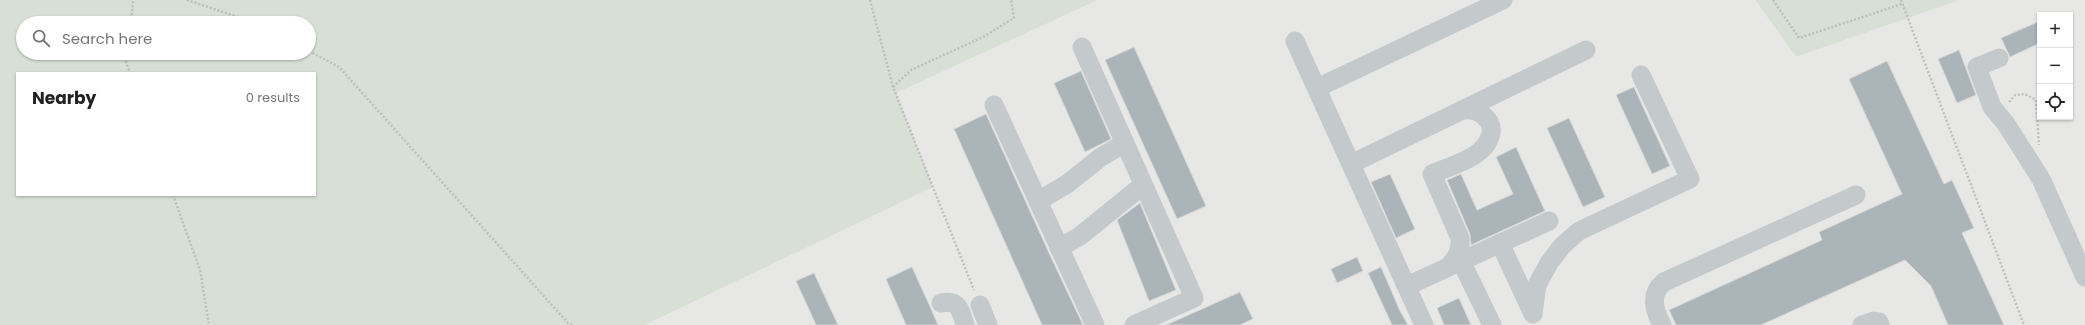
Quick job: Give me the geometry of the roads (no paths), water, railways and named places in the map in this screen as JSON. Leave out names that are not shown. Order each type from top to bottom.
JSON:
[{"type":"street","points":[[1317,88],[1503,0]]},
{"type":"street","points":[[1295,41],[1424,325]]},
{"type":"street","points":[[1082,47],[1194,298],[1134,325]]},
{"type":"street","points":[[1351,164],[1586,50]]},
{"type":"street","points":[[1999,58],[1977,67],[1992,107],[2006,124],[2041,179],[2085,278]]},
{"type":"street","points":[[1535,319],[1537,284],[1549,263],[1562,246],[1579,231],[1690,180],[1641,75]]},
{"type":"street","points":[[994,105],[1095,325]]},
{"type":"street","points":[[1462,110],[1473,109],[1482,114],[1490,122],[1491,131],[1488,143],[1478,153],[1432,174],[1460,238],[1457,258],[1492,325]]},
{"type":"street","points":[[1038,201],[1068,184],[1101,157],[1125,143]]},
{"type":"street","points":[[1059,248],[1080,236],[1143,185]]},
{"type":"street","points":[[1662,325],[1656,313],[1654,302],[1655,293],[1659,286],[1664,282],[1856,195]]},
{"type":"street","points":[[1407,286],[1457,258],[1500,243],[1549,221]]},
{"type":"street","points":[[1500,243],[1535,319]]},
{"type":"street","points":[[941,303],[952,302],[957,304],[960,308],[965,325]]},
{"type":"street","points":[[980,305],[988,325]]},
{"type":"street","points":[[1862,325],[1874,320],[1879,322],[1880,325]]}]
